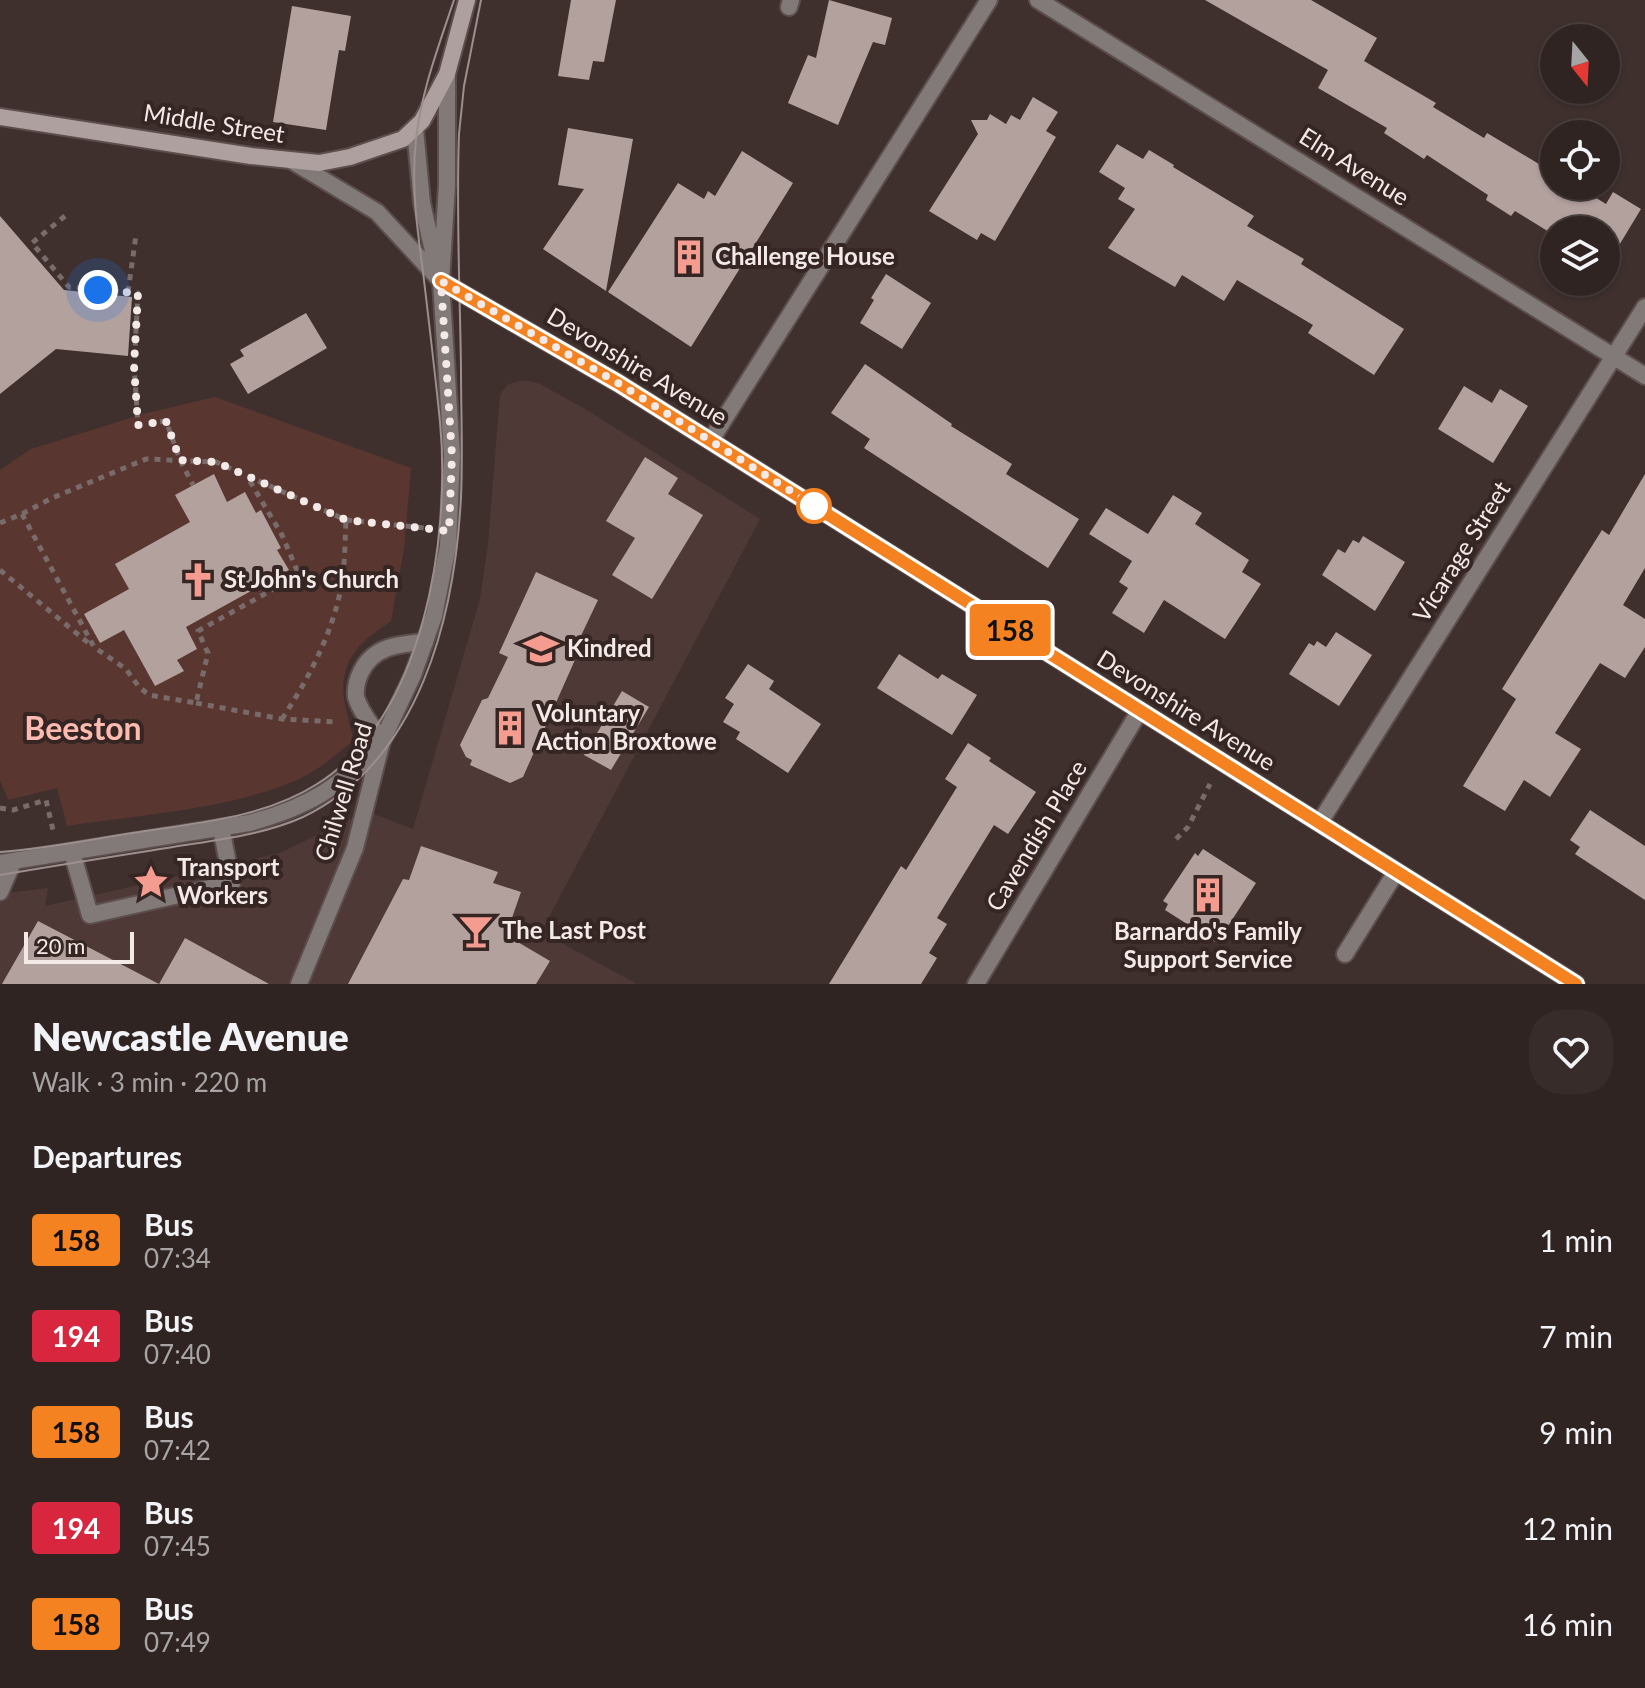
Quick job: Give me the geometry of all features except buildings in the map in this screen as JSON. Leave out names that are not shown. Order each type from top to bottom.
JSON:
[{"type":"main road","name":"Chilwell Road","points":[[415,129],[447,74],[467,0]]},
{"type":"main road","name":"Middle Street","points":[[0,117],[319,163],[350,157],[403,139],[415,129]]},
{"type":"street","points":[[711,440],[989,0]]},
{"type":"street","name":"Elm Avenue","points":[[1038,0],[1645,376]]},
{"type":"street","name":"Chilwell Road","points":[[299,984],[355,848],[382,741],[413,675],[442,585],[449,531],[452,456],[441,281],[447,185],[447,74]]},
{"type":"street","name":"Chilwell Road","points":[[415,129],[422,203],[441,281]]},
{"type":"street","points":[[292,161],[377,212],[441,281]]},
{"type":"street","name":"Devonshire Avenue","points":[[441,281],[519,323],[711,440],[1576,984]]},
{"type":"street","name":"Vicarage Street","points":[[1320,822],[1645,307]]},
{"type":"street","points":[[0,892],[6,863],[221,828],[283,814],[317,799],[336,786],[382,741],[356,698],[356,681],[366,661],[377,652],[396,644],[425,642]]},
{"type":"street","name":"Cavendish Place","points":[[976,984],[1139,712]]},
{"type":"street","points":[[66,853],[90,915],[232,883],[221,828]]},
{"type":"street","points":[[1345,954],[1396,872]]},
{"type":"path","points":[[65,216],[32,243],[69,287],[138,293],[134,366],[138,425],[166,421],[193,485]]},
{"type":"path","points":[[128,292],[136,235]]},
{"type":"path","points":[[0,523],[146,459],[216,462],[346,520],[449,531]]},
{"type":"path","points":[[196,703],[208,653],[198,631],[299,575],[282,535],[248,478]]},
{"type":"path","points":[[22,514],[94,647]]},
{"type":"path","points":[[282,719],[303,686],[332,621],[342,582],[346,520]]},
{"type":"path","points":[[0,570],[94,647],[126,669],[149,695],[282,719],[340,722]]},
{"type":"path","points":[[1176,839],[1188,827],[1223,762]]},
{"type":"path","points":[[0,808],[13,810],[46,800],[66,853]]},
{"type":"shaded area","points":[[519,381],[540,384],[587,410],[760,519],[541,932],[637,984],[0,984],[0,894],[48,888],[45,906],[245,861],[280,853],[366,811],[413,829],[480,599],[488,544],[500,395],[507,385]]},
{"type":"shaded area","points":[[215,397],[411,468],[404,549],[391,621],[359,648],[352,657],[344,680],[346,709],[354,740],[314,771],[273,789],[185,810],[67,826],[57,788],[8,800],[0,780],[0,470],[31,449],[143,414]]},
{"type":"tram line","points":[[0,852],[50,847],[227,818],[274,805],[317,784],[353,754],[383,716],[406,671],[423,622],[434,570],[440,518],[440,422],[414,173],[422,104],[454,0]]},
{"type":"tram line","points":[[0,875],[256,833],[288,823],[343,792],[376,760],[403,723],[424,681],[439,636],[457,543],[462,465],[459,134],[464,86],[481,0]]},
{"type":"bus line","name":"158","points":[[441,281],[519,323],[711,440],[1576,984]]},
{"type":"place","name":"Challenge House","points":[[689,257]]},
{"type":"place","name":"St John's Church","points":[[198,580]]},
{"type":"place","name":"Kindred","points":[[541,649]]},
{"type":"place","name":"Voluntary Action Broxtowe","points":[[510,728]]},
{"type":"place","name":"Transport Workers","points":[[151,882]]},
{"type":"place","name":"Barnardo's Family Support Service","points":[[1208,895]]},
{"type":"place","name":"The Last Post","points":[[476,931]]},
{"type":"district","name":"Beeston","points":[[83,729]]},
{"type":"route","points":[[98,290],[138,293],[134,366],[138,425],[166,421],[180,460],[216,462],[346,520],[449,531],[452,456],[441,281],[519,323],[818,508],[814,506]]}]
